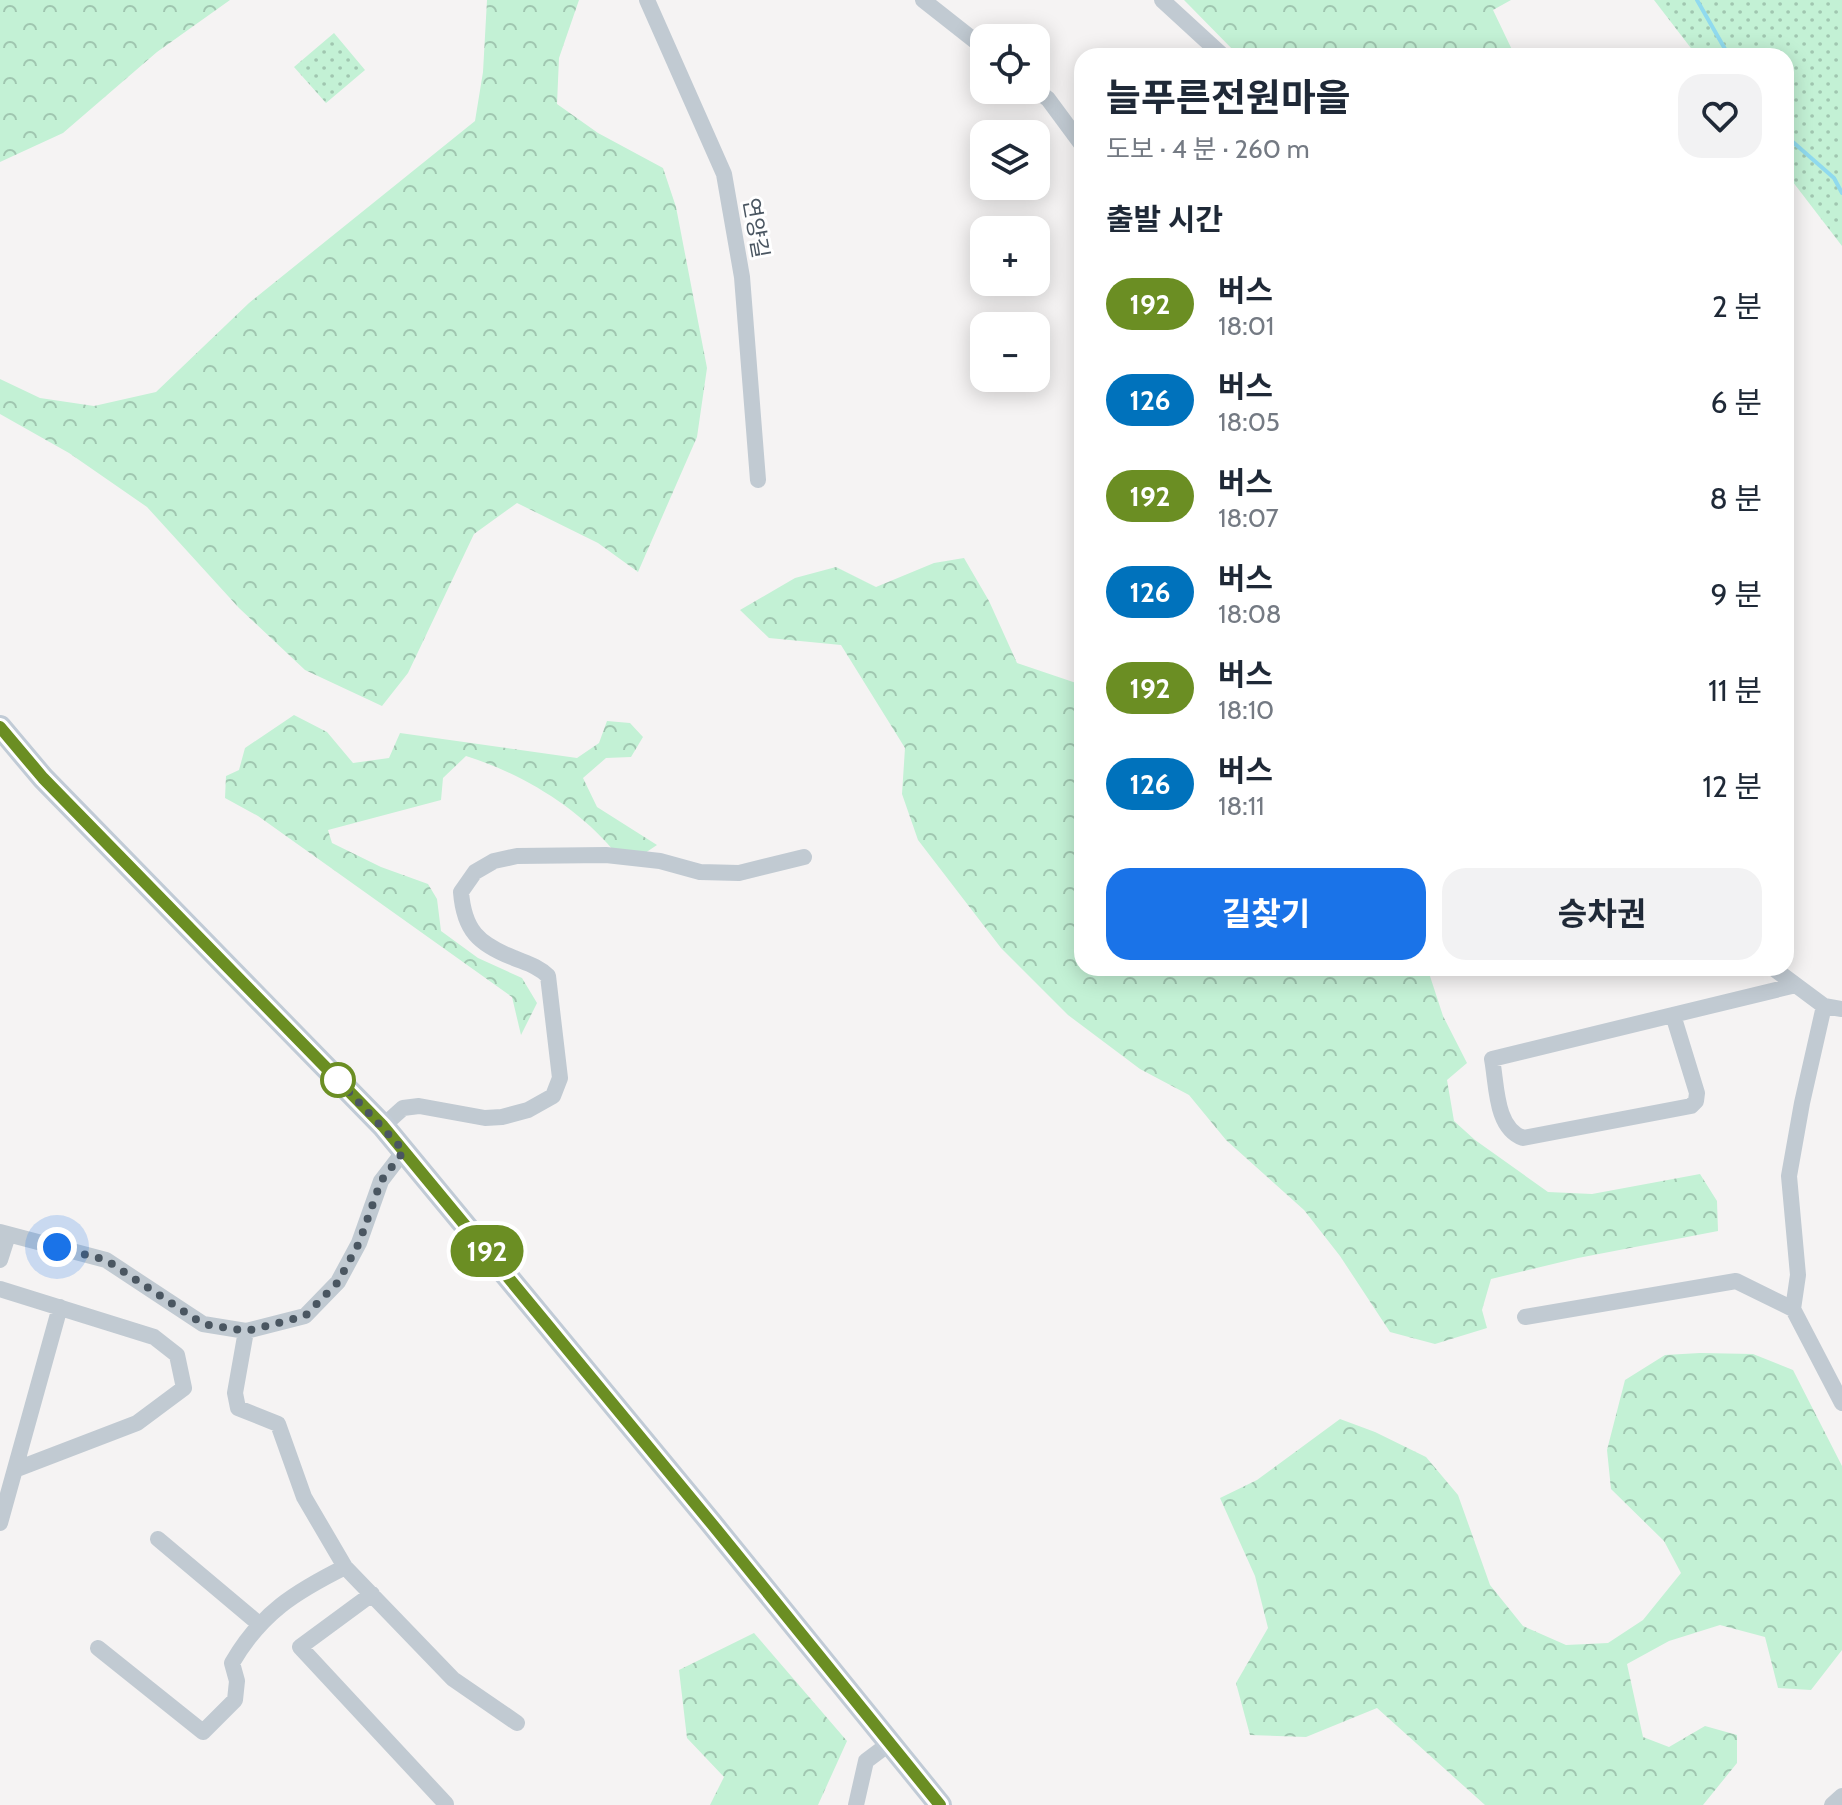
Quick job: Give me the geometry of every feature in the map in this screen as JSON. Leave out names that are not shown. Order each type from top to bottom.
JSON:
[{"type":"main road","points":[[0,727],[43,778],[383,1126],[940,1805]]},
{"type":"street","name":"연양길","points":[[647,0],[724,174],[742,277],[758,480]]},
{"type":"street","points":[[923,0],[970,37]]},
{"type":"street","points":[[1162,0],[1214,48]]},
{"type":"street","points":[[1050,102],[1074,134]]},
{"type":"street","points":[[383,1126],[403,1108],[419,1106],[445,1108],[485,1118],[528,1110],[553,1096],[560,1078],[548,976],[541,968],[509,956],[483,941],[467,926],[461,892],[475,872],[494,861],[517,856],[606,855],[660,861],[700,872],[739,873],[804,857]]},
{"type":"street","points":[[1784,976],[1824,1006],[1842,1009]]},
{"type":"street","points":[[1673,1015],[1697,1093],[1696,1101],[1691,1106],[1523,1138],[1513,1135],[1504,1125],[1492,1059],[1796,985]]},
{"type":"street","points":[[1824,1006],[1789,1176],[1798,1275],[1793,1309],[1842,1403]]},
{"type":"street","points":[[0,1260],[4,1233],[106,1260],[203,1324],[246,1331],[305,1316],[338,1282],[359,1243],[381,1181],[404,1151]]},
{"type":"street","points":[[1525,1317],[1736,1281],[1793,1309]]},
{"type":"street","points":[[0,1289],[154,1337],[177,1355],[184,1388],[137,1423],[17,1469]]},
{"type":"street","points":[[0,1523],[60,1307]]},
{"type":"street","points":[[246,1331],[235,1393],[238,1408],[278,1424],[304,1497],[345,1567],[453,1679],[517,1723]]},
{"type":"street","points":[[158,1539],[259,1624]]},
{"type":"street","points":[[98,1648],[203,1732],[235,1700],[237,1681],[232,1663],[246,1639],[302,1588],[345,1567]]},
{"type":"street","points":[[372,1594],[300,1647],[446,1804]]},
{"type":"street","points":[[856,1805],[866,1761],[890,1743]]},
{"type":"street","points":[[1832,1805],[1842,1796]]},
{"type":"green space","points":[[0,0],[230,0],[157,52],[63,133],[0,162]]},
{"type":"green space","points":[[487,0],[579,0],[559,58],[557,104],[598,133],[663,168],[676,207],[707,368],[697,437],[638,572],[598,543],[517,503],[474,534],[408,673],[382,706],[305,670],[239,608],[147,507],[69,453],[0,414],[0,379],[40,398],[94,406],[156,392],[249,303],[475,121],[483,72]]},
{"type":"green space","points":[[1184,0],[1511,0],[1493,10],[1511,48],[1231,48]]},
{"type":"green space","points":[[1654,0],[1842,0],[1842,246],[1794,183],[1794,48],[1691,48]]},
{"type":"green space","points":[[334,33],[365,70],[326,103],[294,67]]},
{"type":"green space","points":[[964,558],[989,601],[1017,663],[1074,682],[1074,976],[1430,976],[1443,1016],[1467,1063],[1447,1080],[1454,1121],[1475,1140],[1548,1192],[1592,1194],[1700,1174],[1717,1201],[1718,1231],[1578,1258],[1491,1279],[1482,1310],[1487,1328],[1435,1344],[1390,1332],[1340,1256],[1304,1210],[1226,1140],[1189,1095],[1140,1069],[1068,1015],[1001,948],[918,840],[902,794],[905,748],[841,645],[769,638],[740,610],[795,578],[836,567],[876,587],[934,563]]},
{"type":"green space","points":[[294,715],[327,732],[353,763],[389,758],[400,733],[577,758],[599,743],[607,721],[630,723],[643,737],[631,757],[606,758],[583,778],[597,807],[657,845],[645,853],[613,850],[582,819],[546,793],[507,772],[466,756],[443,778],[441,800],[328,830],[332,843],[381,867],[428,884],[437,899],[441,931],[478,958],[522,978],[537,1003],[521,1035],[512,997],[258,816],[225,798],[226,776],[239,770],[245,748]]},
{"type":"green space","points":[[1753,1354],[1793,1370],[1842,1466],[1842,1650],[1811,1690],[1778,1688],[1765,1637],[1720,1625],[1669,1641],[1627,1664],[1643,1737],[1669,1747],[1705,1726],[1737,1735],[1737,1763],[1703,1805],[1485,1805],[1377,1708],[1306,1737],[1250,1735],[1236,1683],[1268,1628],[1255,1576],[1220,1498],[1257,1480],[1340,1419],[1375,1432],[1426,1457],[1458,1495],[1490,1585],[1523,1626],[1566,1645],[1608,1643],[1643,1620],[1681,1573],[1664,1541],[1611,1489],[1607,1450],[1625,1380],[1665,1355]]},
{"type":"green space","points":[[754,1633],[847,1741],[818,1805],[710,1805],[724,1777],[687,1738],[679,1670]]},
{"type":"waterway","points":[[1697,0],[1724,48]]},
{"type":"waterway","points":[[1794,143],[1834,178],[1842,193]]},
{"type":"bus line","name":"192","points":[[0,727],[43,778],[383,1126],[940,1805]]},
{"type":"route","points":[[57,1247],[106,1260],[203,1324],[246,1331],[305,1316],[338,1282],[359,1243],[381,1181],[404,1151],[338,1080]]}]
